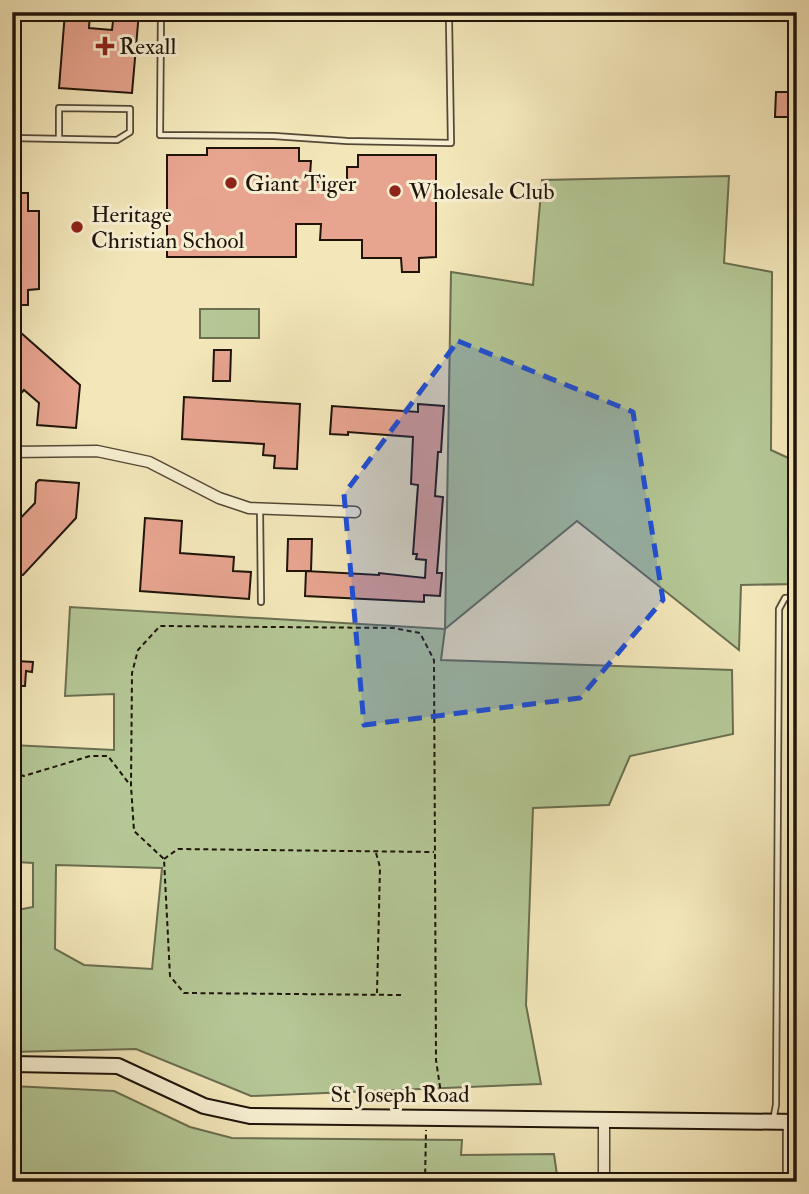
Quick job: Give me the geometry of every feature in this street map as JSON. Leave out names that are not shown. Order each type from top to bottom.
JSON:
[{"type":"street","points":[[12,452],[97,451],[149,462],[219,498],[249,508],[355,512]]},
{"type":"street","name":"St Joseph Road","points":[[12,1064],[118,1066],[204,1105],[250,1116],[785,1122]]},
{"type":"street","points":[[604,1119],[604,1182]]},
{"type":"lane","points":[[161,12],[160,135],[274,135],[346,141],[451,143],[449,20],[446,12]]},
{"type":"lane","points":[[12,138],[59,139],[117,140],[130,132],[130,109],[59,108],[59,139]]},
{"type":"lane","points":[[260,508],[261,602]]},
{"type":"lane","points":[[786,1182],[785,1122],[776,1105],[779,609],[785,598],[797,597]]},
{"type":"path","points":[[401,995],[184,993],[170,976],[164,859],[134,831],[131,786],[132,673],[138,650],[160,626],[393,628],[420,633],[434,660],[436,1060],[442,1100]]},
{"type":"path","points":[[12,772],[24,776],[90,756],[108,756],[131,786]]},
{"type":"path","points":[[164,859],[178,849],[435,852]]},
{"type":"path","points":[[376,851],[380,867],[377,995]]},
{"type":"path","points":[[425,1182],[428,1117]]},
{"type":"highlighted area","points":[[458,341],[633,412],[663,600],[580,698],[364,725],[344,494]]},
{"type":"green space","points":[[729,176],[724,263],[772,272],[771,450],[797,462],[797,584],[741,585],[739,650],[577,521],[445,629],[451,272],[533,285],[542,180]]},
{"type":"green space","points":[[200,309],[259,309],[259,338],[200,338]]},
{"type":"green space","points":[[70,607],[445,629],[441,660],[732,670],[733,734],[630,756],[609,805],[533,808],[526,1005],[541,1084],[251,1096],[136,1049],[12,1052],[12,911],[33,907],[33,863],[17,862],[16,877],[12,877],[12,745],[114,750],[114,694],[65,696]],"holes":[[[56,865],[162,868],[152,969],[84,965],[55,949]]]},
{"type":"green space","points":[[12,1086],[114,1091],[190,1127],[232,1138],[462,1140],[461,1155],[554,1154],[558,1182],[12,1182]]},
{"type":"building","points":[[65,12],[90,12],[89,28],[112,30],[114,12],[139,12],[132,93],[59,88]]},
{"type":"building","points":[[776,92],[797,92],[797,117],[775,117]]},
{"type":"building","points":[[207,148],[299,148],[299,161],[311,161],[310,175],[316,175],[316,182],[347,182],[347,167],[358,167],[358,155],[436,155],[436,257],[419,258],[419,272],[402,272],[401,258],[362,258],[362,240],[320,240],[321,224],[296,224],[296,257],[167,257],[167,155],[207,155]]},
{"type":"building","points":[[12,193],[28,193],[28,211],[39,211],[39,289],[28,290],[28,305],[12,305]]},
{"type":"building","points":[[12,332],[20,332],[80,385],[76,428],[37,425],[39,403],[24,390],[12,403]]},
{"type":"building","points":[[214,350],[231,350],[230,381],[213,381]]},
{"type":"building","points":[[184,397],[300,404],[297,469],[274,468],[275,456],[263,455],[264,444],[182,439]]},
{"type":"building","points":[[418,404],[444,406],[435,496],[443,497],[437,573],[442,573],[440,596],[424,595],[424,602],[305,596],[306,571],[379,573],[425,578],[426,560],[416,559],[417,554],[413,554],[418,485],[411,484],[413,437],[348,432],[348,435],[330,434],[332,406],[418,412]]},
{"type":"building","points":[[39,480],[79,483],[76,518],[23,575],[12,574],[12,527],[35,503],[36,483]]},
{"type":"building","points":[[145,518],[182,521],[180,553],[234,557],[233,571],[251,572],[249,599],[140,591]]},
{"type":"building","points":[[288,539],[312,539],[311,571],[287,571]]},
{"type":"building","points":[[16,661],[33,662],[32,672],[26,671],[25,686],[21,686],[21,699],[12,698],[12,674],[15,674]]},
{"type":"place","name":"Rexall","points":[[105,46]]},
{"type":"place","name":"Giant Tiger","points":[[231,183]]},
{"type":"place","name":"Wholesale Club","points":[[395,191]]},
{"type":"place","name":"Heritage Christian School","points":[[77,227]]}]
